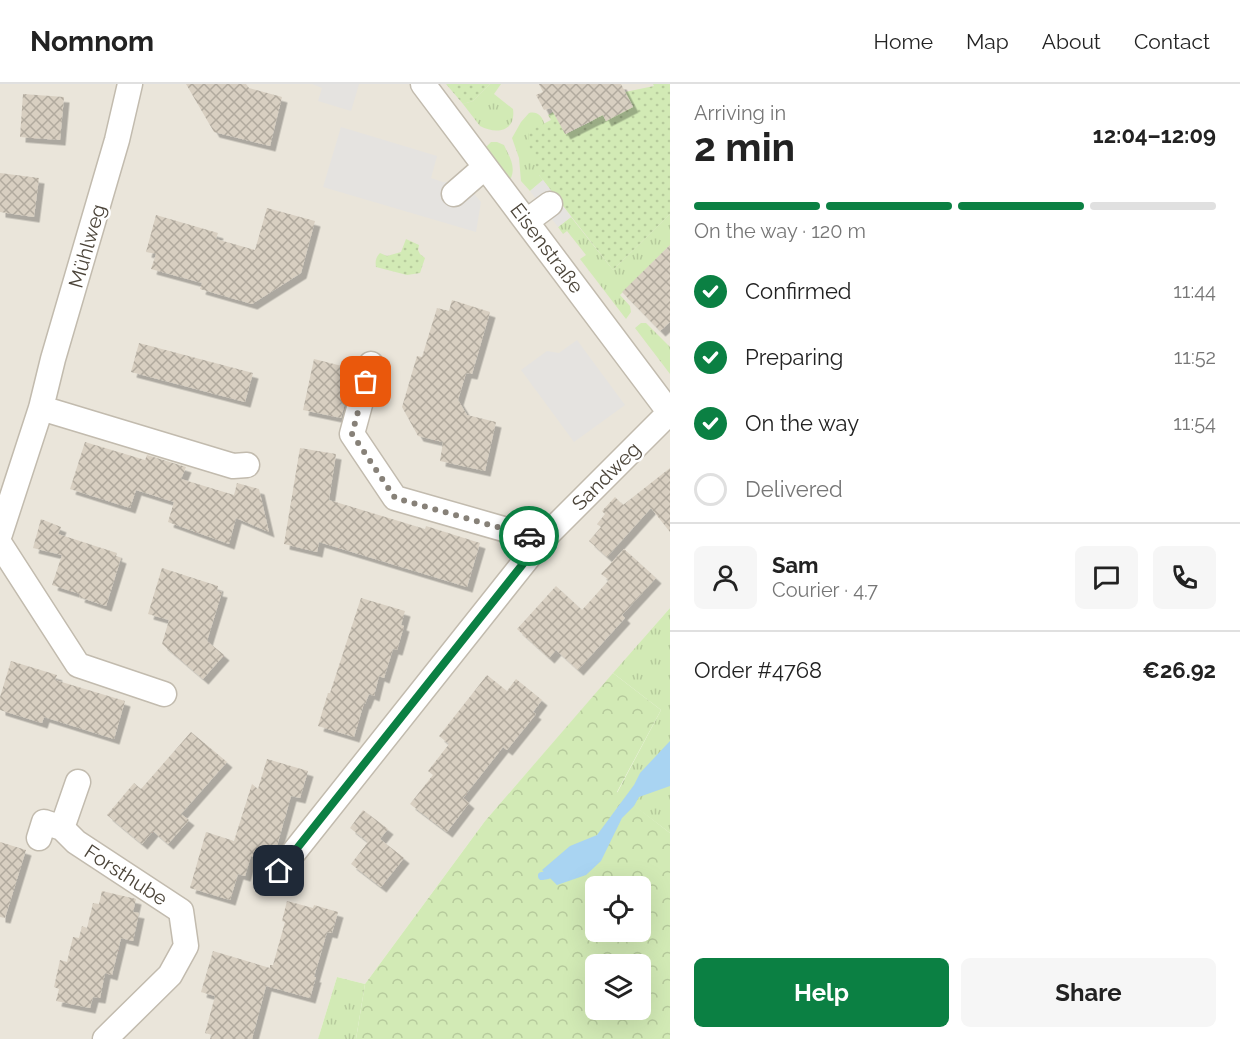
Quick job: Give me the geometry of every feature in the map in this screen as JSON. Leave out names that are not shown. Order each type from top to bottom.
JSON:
[{"type":"street","name":"Mühlweg","points":[[0,534],[40,408],[113,157],[130,84]]},
{"type":"street","name":"Eisenstraße","points":[[423,84],[670,412]]},
{"type":"street","points":[[454,194],[485,167]]},
{"type":"street","points":[[527,221],[550,204]]},
{"type":"street","points":[[371,364],[352,434],[395,498],[542,540]]},
{"type":"street","points":[[40,408],[233,466],[247,465]]},
{"type":"street","name":"Sandweg","points":[[279,871],[542,540],[670,412]]},
{"type":"street","points":[[0,544],[78,665],[164,694]]},
{"type":"street","points":[[39,838],[44,822],[62,828],[78,782]]},
{"type":"street","name":"Forsthube","points":[[62,828],[76,842],[181,911],[186,946],[170,975],[105,1039]]},
{"type":"shaded area","points":[[0,84],[670,84],[670,608],[485,821],[365,984],[337,977],[318,1039],[0,1039]]},
{"type":"shaded area","points":[[312,84],[359,84],[351,111],[318,101],[322,88]]},
{"type":"shaded area","points":[[341,127],[437,156],[431,178],[451,182],[460,177],[481,202],[476,232],[323,187]]},
{"type":"shaded area","points":[[543,180],[571,217],[558,227],[530,191]]},
{"type":"shaded area","points":[[577,340],[625,405],[574,442],[521,370],[547,351],[559,353]]},
{"type":"green space","points":[[446,84],[490,84],[473,101],[463,104]]},
{"type":"green space","points":[[490,84],[501,84],[494,94],[513,109],[512,122],[504,129],[493,130],[480,126],[463,104],[473,101]]},
{"type":"green space","points":[[653,84],[670,84],[670,214],[613,270],[539,175],[529,146],[529,131],[551,120],[548,115],[553,112],[566,134],[594,120],[591,115],[600,110],[606,121],[633,106],[625,92],[654,86]]},
{"type":"green space","points":[[529,113],[539,115],[544,123],[539,175],[543,180],[530,191],[521,181],[519,158],[512,138]]},
{"type":"green space","points":[[491,142],[504,145],[512,165],[511,178],[508,178],[489,159],[492,154],[486,147]]},
{"type":"green space","points":[[670,214],[670,245],[620,295],[630,306],[631,312],[626,319],[580,259],[586,255],[567,231],[563,234],[558,227],[571,217],[613,270]]},
{"type":"green space","points":[[406,239],[419,245],[418,250],[425,258],[420,273],[407,275],[376,267],[376,259],[380,253],[387,256],[401,252]]},
{"type":"green space","points":[[641,323],[646,323],[670,347],[670,374],[635,328]]},
{"type":"green space","points":[[670,608],[670,833],[617,793],[661,710],[613,673]]},
{"type":"green space","points":[[613,673],[661,710],[617,792],[670,833],[670,1039],[356,1039],[365,984],[485,821]]},
{"type":"green space","points":[[337,977],[365,984],[356,1039],[318,1039]]},
{"type":"water","points":[[670,741],[670,786],[639,797],[622,818],[601,861],[586,875],[557,885],[542,870],[570,846],[597,835],[634,785],[640,773]]},
{"type":"building","points":[[186,84],[246,84],[249,88],[282,97],[270,146],[214,132]]},
{"type":"building","points":[[539,84],[621,84],[633,107],[606,121],[603,115],[565,134],[551,108],[544,110],[536,95],[543,92]]},
{"type":"building","points":[[23,94],[64,97],[60,140],[20,137]]},
{"type":"building","points":[[0,173],[39,178],[34,217],[0,212]]},
{"type":"building","points":[[267,208],[315,221],[301,273],[252,304],[200,289],[202,283],[151,269],[156,254],[146,252],[156,215],[218,233],[216,239],[255,250]]},
{"type":"building","points":[[670,245],[670,322],[660,331],[622,292]]},
{"type":"building","points":[[452,300],[490,312],[472,374],[466,373],[458,400],[467,415],[496,422],[485,471],[440,461],[443,442],[418,436],[402,407],[417,356],[422,357],[437,308],[449,311]]},
{"type":"building","points":[[139,343],[253,373],[245,402],[131,372]]},
{"type":"building","points":[[314,359],[354,369],[341,418],[303,410]]},
{"type":"building","points":[[85,442],[145,460],[147,455],[186,467],[181,479],[234,495],[237,483],[259,489],[269,532],[236,518],[229,544],[168,522],[174,502],[136,490],[130,508],[70,489]]},
{"type":"building","points":[[300,448],[336,454],[329,500],[480,543],[467,587],[319,542],[317,552],[284,544]]},
{"type":"building","points":[[670,468],[670,532],[651,508],[607,557],[589,541],[601,527],[597,524],[605,514],[602,511],[615,497],[623,505]]},
{"type":"building","points":[[41,519],[61,527],[58,534],[117,553],[116,556],[121,558],[106,606],[52,585],[62,555],[33,548]]},
{"type":"building","points":[[624,549],[656,578],[622,615],[625,618],[578,670],[556,650],[549,658],[517,629],[556,586],[582,610],[609,580],[601,574]]},
{"type":"building","points":[[162,568],[218,586],[217,591],[222,592],[207,641],[224,655],[203,679],[162,644],[169,620],[148,614]]},
{"type":"building","points":[[361,598],[405,611],[401,625],[404,626],[397,650],[393,649],[384,678],[379,676],[374,696],[369,694],[364,703],[354,737],[318,726]]},
{"type":"building","points":[[11,661],[57,675],[55,680],[125,701],[114,739],[44,717],[42,723],[0,710],[0,697]]},
{"type":"building","points":[[487,675],[507,691],[516,679],[542,700],[533,712],[536,714],[507,750],[503,747],[463,798],[469,803],[447,832],[410,804],[433,775],[428,771],[449,744],[439,736]]},
{"type":"building","points":[[191,732],[227,762],[181,814],[189,820],[168,844],[153,831],[142,844],[107,815],[134,783],[141,789]]},
{"type":"building","points":[[267,759],[308,771],[300,798],[291,796],[275,853],[269,861],[251,856],[245,876],[238,874],[230,900],[190,888],[206,832],[234,841],[252,784],[258,789]]},
{"type":"building","points":[[363,810],[388,829],[380,839],[404,858],[381,887],[351,864],[368,842],[350,828]]},
{"type":"building","points":[[0,842],[26,850],[5,918],[0,917]]},
{"type":"building","points":[[102,891],[136,899],[133,912],[139,913],[133,941],[121,938],[112,975],[105,973],[100,998],[93,997],[90,1008],[56,1001],[59,989],[54,987],[60,960],[67,962],[73,937],[79,938],[82,926],[87,928],[93,903],[99,904]]},
{"type":"building","points":[[287,901],[338,912],[332,933],[327,932],[310,998],[266,986],[252,1039],[210,1039],[212,1035],[205,1033],[215,996],[201,992],[213,951],[270,968],[270,965],[273,965],[285,922],[282,921]]},
{"type":"waterway","points":[[542,876],[548,875]]},
{"type":"way so far","points":[[366,382],[352,434],[395,498],[529,536]]},
{"type":"route","points":[[279,871],[542,540],[529,536]]}]
